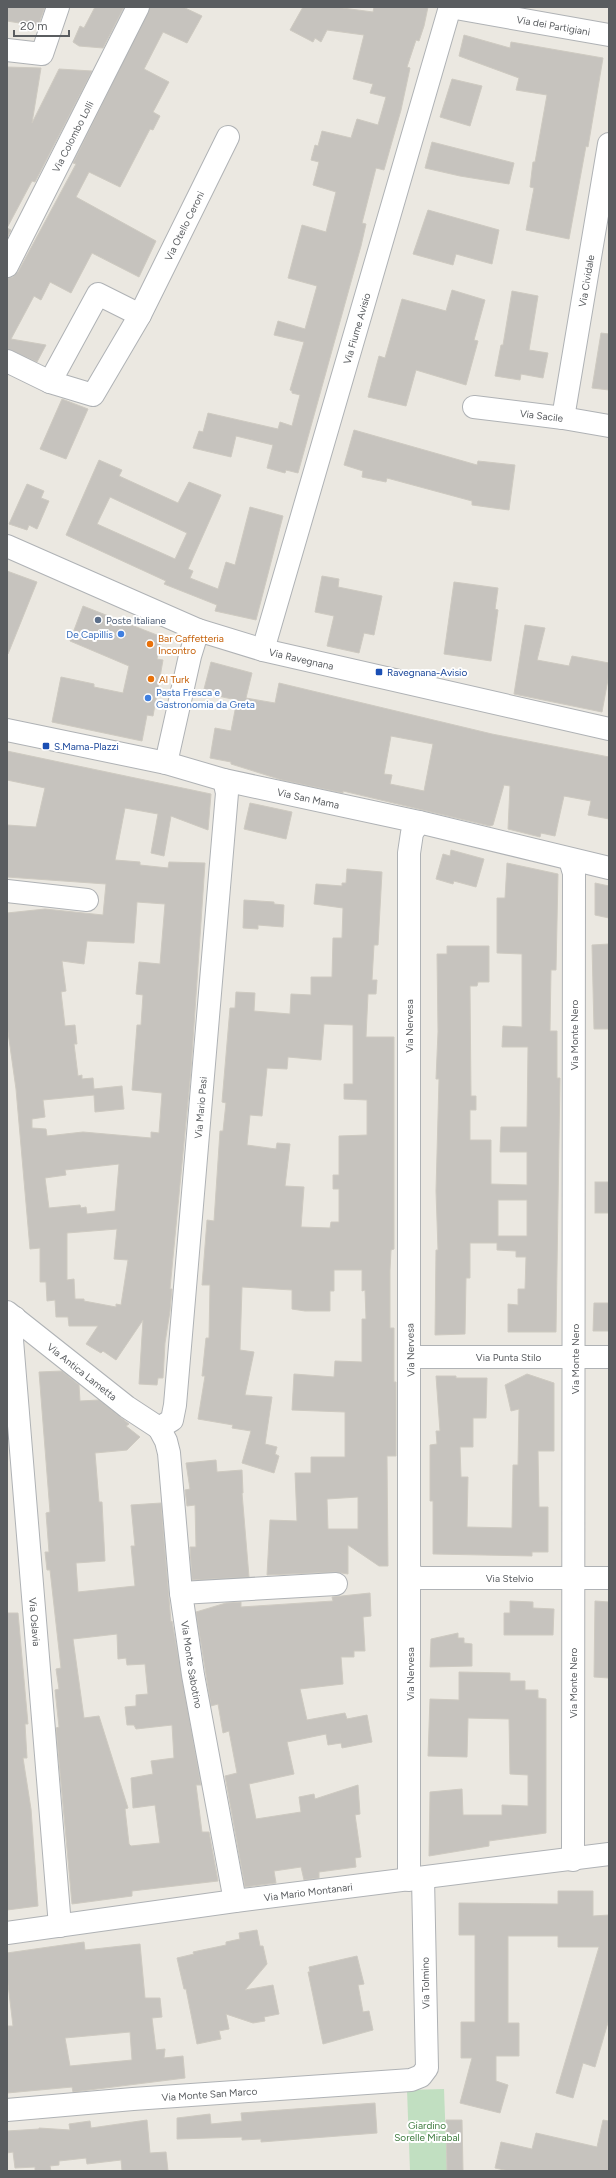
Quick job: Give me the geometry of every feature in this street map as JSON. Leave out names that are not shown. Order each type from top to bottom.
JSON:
[{"type":"street","points":[[7,50],[42,54],[58,7]]},
{"type":"street","name":"Via Colombo Lolli","points":[[7,266],[138,7]]},
{"type":"street","name":"Via dei Partigiani","points":[[450,7],[609,35]]},
{"type":"street","name":"Via Fiume Avisio","points":[[262,650],[450,7]]},
{"type":"street","name":"Via Otello Ceroni","points":[[7,361],[50,382],[93,394],[140,314],[228,137]]},
{"type":"street","name":"Via Cividale","points":[[563,418],[609,144]]},
{"type":"street","points":[[50,382],[98,294],[140,314]]},
{"type":"street","name":"Via Sacile","points":[[474,407],[563,418],[609,426]]},
{"type":"street","name":"Via Ravegnana","points":[[7,546],[198,630],[262,650],[609,729]]},
{"type":"street","points":[[166,763],[190,656],[198,630]]},
{"type":"street","name":"Via San Mama","points":[[7,730],[166,763],[224,780],[419,822],[570,860],[609,868]]},
{"type":"street","name":"Via Mario Pasi","points":[[159,1428],[172,1420],[175,1405],[227,792],[224,780]]},
{"type":"street","name":"Via Nervesa","points":[[416,1879],[410,1574],[409,853],[412,833],[419,822]]},
{"type":"street","name":"Via Monte Nero","points":[[570,860],[574,873],[575,1357],[572,1579],[573,1860]]},
{"type":"street","points":[[7,891],[87,900]]},
{"type":"street","name":"Via Antica Lametta","points":[[11,1315],[127,1407],[159,1428]]},
{"type":"street","name":"Via Oslavia","points":[[11,1315],[60,1926]]},
{"type":"street","name":"Via Punta Stilo","points":[[410,1363],[414,1358],[420,1357],[609,1357]]},
{"type":"street","name":"Via Monte Sabotino","points":[[159,1428],[166,1441],[169,1453],[180,1593],[193,1675],[235,1901]]},
{"type":"street","name":"Via Stelvio","points":[[410,1574],[418,1578],[609,1578]]},
{"type":"street","points":[[180,1593],[336,1584]]},
{"type":"street","name":"Via Mario Montanari","points":[[7,1933],[235,1901],[573,1860],[609,1854]]},
{"type":"street","name":"Via Tolmino","points":[[411,2080],[421,2076],[427,2068],[416,1879]]},
{"type":"street","name":"Via Monte San Marco","points":[[7,2110],[411,2080]]},
{"type":"green space","name":"Giardino Sorelle Mirabal","points":[[444,2089],[447,2171],[410,2171],[407,2090]]},
{"type":"building","points":[[7,7],[45,7],[38,26],[7,21]]},
{"type":"building","points":[[95,7],[124,7],[103,48],[79,46],[73,42],[80,26],[84,28]]},
{"type":"building","points":[[150,7],[183,7],[202,16],[187,43],[163,32],[144,69],[169,82],[153,112],[160,116],[153,130],[150,129],[120,187],[89,172],[76,197],[156,241],[139,277],[92,253],[71,293],[50,282],[41,300],[34,296],[11,339],[46,345],[37,362],[7,349],[7,278],[13,277],[18,272],[76,164],[73,163]]},
{"type":"building","points":[[303,7],[335,7],[373,12],[374,7],[428,7],[419,41],[416,40],[407,67],[410,68],[401,110],[384,170],[376,168],[362,223],[366,224],[361,246],[298,473],[286,470],[285,473],[267,468],[273,445],[236,436],[231,457],[193,448],[199,431],[203,432],[208,413],[278,429],[280,422],[292,426],[300,395],[292,393],[290,390],[304,342],[274,335],[278,321],[305,329],[317,286],[288,278],[302,225],[326,232],[336,192],[313,185],[319,162],[311,160],[315,145],[318,146],[322,131],[351,138],[357,119],[378,125],[386,97],[370,93],[373,84],[353,79],[364,35],[327,30],[321,42],[315,38],[313,42],[290,30]]},
{"type":"building","points":[[464,35],[510,48],[511,42],[603,58],[588,147],[586,146],[569,239],[526,230],[534,188],[530,187],[533,162],[535,162],[547,95],[516,90],[519,78],[459,56]]},
{"type":"building","points":[[7,67],[41,68],[32,123],[59,69],[92,71],[35,182],[32,181],[7,228]]},
{"type":"building","points":[[452,79],[482,86],[470,126],[440,117]]},
{"type":"building","points":[[432,142],[514,163],[509,184],[460,176],[425,168]]},
{"type":"building","points":[[428,210],[499,230],[492,264],[456,254],[453,265],[413,254]]},
{"type":"building","points":[[7,228],[11,230],[7,238]]},
{"type":"building","points":[[452,290],[485,300],[474,340],[478,341],[466,385],[416,370],[406,406],[368,397],[379,356],[385,358],[402,299],[446,311]]},
{"type":"building","points":[[512,291],[538,296],[529,350],[548,353],[543,378],[521,374],[520,380],[495,376],[501,345],[503,345]]},
{"type":"building","points":[[601,333],[609,334],[609,390],[592,388]]},
{"type":"building","points":[[62,399],[88,409],[66,459],[40,449]]},
{"type":"building","points":[[354,430],[477,465],[478,461],[515,465],[509,510],[472,505],[472,501],[387,478],[386,482],[362,477],[363,471],[344,465]]},
{"type":"building","points":[[99,460],[122,470],[119,476],[178,503],[189,482],[221,495],[188,569],[193,571],[190,578],[218,589],[226,562],[235,565],[250,507],[283,516],[256,620],[215,611],[217,605],[164,584],[166,581],[66,535]],"holes":[[[110,497],[187,533],[175,559],[97,524]]]},
{"type":"building","points":[[27,484],[44,491],[41,498],[49,501],[37,529],[29,525],[27,530],[9,524]]},
{"type":"building","points":[[7,571],[37,582],[8,654],[7,654]]},
{"type":"building","points":[[322,576],[339,579],[338,587],[382,596],[374,635],[364,633],[359,653],[327,646],[334,616],[315,612]]},
{"type":"building","points":[[454,582],[498,588],[495,609],[498,610],[491,661],[444,654]]},
{"type":"building","points":[[83,606],[162,637],[157,659],[163,660],[153,716],[147,715],[142,741],[52,722],[61,677],[94,684],[94,687],[123,693],[129,666],[70,641]]},
{"type":"building","points":[[525,625],[545,628],[537,660],[569,666],[572,656],[609,663],[609,674],[602,712],[514,694]]},
{"type":"building","points":[[211,662],[252,673],[246,698],[275,703],[279,683],[492,734],[609,757],[609,819],[588,815],[591,801],[564,796],[555,836],[541,833],[540,837],[508,829],[510,786],[504,785],[493,825],[490,826],[343,791],[343,793],[282,780],[231,764],[231,762],[210,758],[215,728],[231,731],[237,700],[203,693]],"holes":[[[391,736],[433,744],[424,791],[390,784],[392,775],[384,774]]]},
{"type":"building","points":[[7,751],[211,794],[208,830],[171,816],[164,856],[151,853],[158,814],[125,808],[115,860],[140,862],[140,865],[168,868],[169,862],[205,863],[191,1070],[170,1289],[172,1289],[170,1311],[165,1343],[163,1378],[158,1378],[157,1385],[139,1384],[143,1320],[116,1360],[103,1351],[101,1353],[86,1344],[98,1326],[69,1326],[68,1317],[56,1317],[55,1300],[47,1301],[46,1282],[40,1282],[40,1248],[30,1249],[16,1089],[7,1025],[7,913],[45,909],[103,915],[106,884],[7,877],[7,825],[36,827],[45,788],[7,780]],"holes":[[[137,902],[165,904],[160,964],[139,962],[136,994],[143,995],[141,1025],[137,1025],[132,1090],[162,1093],[159,1133],[151,1132],[151,1138],[83,1132],[47,1136],[46,1129],[32,1128],[32,1119],[45,1117],[43,1100],[94,1095],[95,1112],[124,1109],[122,1086],[94,1089],[93,1078],[82,1079],[82,1075],[78,1076],[74,1044],[77,1044],[75,1025],[65,1026],[61,992],[66,991],[62,961],[84,964],[87,941],[134,943]],[[119,1164],[115,1211],[87,1214],[86,1207],[81,1208],[80,1205],[49,1208],[45,1178],[66,1175],[65,1170]],[[117,1229],[114,1259],[128,1260],[121,1305],[116,1304],[116,1307],[84,1301],[84,1299],[75,1299],[74,1279],[67,1280],[67,1233]]]},
{"type":"building","points":[[250,803],[292,812],[286,839],[244,829]]},
{"type":"building","points":[[451,850],[484,859],[476,887],[454,881],[453,884],[436,879],[443,854],[450,856]]},
{"type":"building","points":[[507,863],[558,874],[556,970],[551,970],[550,1031],[557,1031],[557,1078],[560,1078],[556,1332],[508,1332],[508,1304],[518,1305],[518,1289],[525,1289],[526,1257],[516,1257],[516,1251],[497,1250],[497,1243],[470,1243],[470,1278],[466,1278],[465,1334],[435,1335],[436,1250],[438,1250],[436,1191],[439,1079],[436,1079],[438,1032],[437,954],[447,954],[447,946],[489,946],[489,982],[478,982],[477,986],[470,986],[471,1096],[476,1096],[476,1110],[470,1110],[470,1140],[491,1140],[491,1184],[527,1185],[527,1152],[500,1152],[501,1127],[527,1127],[528,1047],[502,1047],[503,1026],[522,1027],[522,954],[497,953],[497,898],[505,898]],"holes":[[[498,1200],[527,1200],[527,1236],[498,1236]]]},
{"type":"building","points":[[347,869],[382,872],[378,945],[374,945],[372,980],[377,980],[376,994],[368,994],[366,1037],[394,1037],[394,1249],[391,1250],[390,1328],[394,1328],[396,1456],[387,1456],[388,1566],[379,1566],[348,1545],[348,1574],[335,1572],[267,1575],[270,1520],[297,1521],[295,1473],[311,1473],[311,1457],[345,1457],[345,1412],[292,1410],[294,1374],[334,1377],[335,1361],[362,1362],[362,1319],[366,1319],[365,1290],[362,1291],[362,1270],[334,1270],[334,1291],[330,1291],[330,1311],[305,1311],[292,1309],[292,1290],[242,1287],[240,1350],[254,1352],[245,1395],[272,1397],[265,1444],[277,1447],[275,1454],[279,1456],[274,1473],[242,1463],[251,1431],[232,1428],[233,1425],[198,1419],[205,1376],[202,1376],[206,1338],[209,1338],[210,1285],[202,1285],[207,1220],[214,1221],[220,1131],[223,1131],[226,1103],[222,1102],[230,1008],[235,1008],[236,992],[255,993],[254,1011],[290,1014],[291,994],[311,995],[311,977],[332,977],[333,938],[342,938],[343,908],[314,904],[316,884],[342,886],[342,883],[346,883]],"holes":[[[324,1024],[353,1025],[353,1084],[344,1084],[344,1099],[367,1100],[367,1135],[339,1136],[339,1175],[333,1175],[333,1189],[339,1189],[339,1222],[331,1222],[330,1228],[301,1227],[304,1187],[285,1186],[290,1144],[277,1143],[276,1149],[247,1145],[250,1115],[262,1116],[267,1068],[287,1069],[288,1057],[321,1060]],[[358,1497],[358,1529],[328,1529],[327,1499]]]},
{"type":"building","points":[[595,883],[609,886],[609,918],[595,915]]},
{"type":"building","points":[[244,900],[274,902],[274,904],[284,905],[283,927],[258,925],[258,929],[243,928]]},
{"type":"building","points":[[609,944],[609,1029],[594,1029],[592,945]]},
{"type":"building","points":[[595,1182],[609,1182],[609,1213],[595,1213]]},
{"type":"building","points":[[594,1303],[609,1303],[609,1331],[593,1331]]},
{"type":"building","points":[[62,1371],[79,1385],[80,1401],[99,1400],[129,1424],[126,1426],[140,1437],[127,1450],[95,1453],[99,1502],[102,1502],[105,1561],[76,1563],[78,1592],[135,1586],[131,1546],[135,1546],[131,1505],[161,1503],[171,1622],[172,1621],[201,1785],[196,1785],[202,1832],[209,1832],[218,1881],[132,1891],[132,1896],[72,1904],[56,1728],[59,1727],[55,1690],[59,1689],[56,1669],[61,1668],[50,1570],[47,1570],[45,1552],[49,1552],[46,1513],[50,1512],[39,1372]],"holes":[[[117,1634],[118,1659],[126,1658],[127,1665],[145,1664],[148,1694],[136,1695],[136,1706],[125,1707],[127,1725],[134,1725],[136,1729],[172,1725],[174,1758],[151,1761],[153,1774],[131,1778],[133,1808],[155,1805],[160,1843],[131,1846],[129,1844],[125,1809],[128,1808],[99,1716],[84,1718],[73,1639]]]},
{"type":"building","points":[[527,1374],[554,1383],[554,1451],[538,1451],[539,1507],[548,1507],[548,1552],[532,1552],[532,1556],[433,1554],[433,1501],[430,1501],[430,1445],[437,1444],[436,1431],[440,1431],[436,1376],[456,1376],[456,1378],[487,1378],[486,1418],[473,1418],[473,1447],[460,1447],[461,1477],[468,1477],[467,1527],[512,1528],[513,1465],[518,1465],[519,1409],[511,1411],[505,1385]]},
{"type":"building","points":[[216,1460],[217,1472],[242,1470],[242,1493],[249,1577],[192,1580],[190,1547],[196,1547],[195,1505],[187,1506],[185,1490],[190,1489],[186,1463]]},
{"type":"building","points":[[370,1593],[371,1616],[363,1617],[365,1651],[354,1651],[354,1657],[341,1657],[343,1684],[300,1689],[307,1720],[345,1713],[347,1719],[367,1715],[372,1742],[342,1748],[341,1743],[328,1745],[326,1734],[287,1742],[294,1774],[249,1784],[256,1819],[301,1812],[299,1797],[314,1794],[315,1799],[358,1785],[360,1814],[355,1815],[361,1857],[355,1858],[356,1867],[319,1872],[319,1878],[304,1880],[301,1867],[274,1871],[276,1883],[245,1887],[225,1776],[237,1773],[229,1731],[223,1733],[218,1704],[211,1706],[196,1612],[226,1603],[241,1602],[241,1607],[333,1601],[332,1597]]},
{"type":"building","points":[[510,1601],[533,1602],[533,1608],[554,1609],[553,1635],[504,1635],[504,1613],[510,1613]]},
{"type":"building","points":[[595,1601],[609,1602],[609,1678],[594,1677]]},
{"type":"building","points":[[7,1613],[18,1613],[28,1724],[25,1724],[27,1758],[23,1758],[31,1809],[38,1906],[7,1910]]},
{"type":"building","points":[[458,1633],[458,1638],[464,1638],[464,1643],[472,1644],[472,1666],[430,1667],[431,1639]]},
{"type":"building","points":[[459,1672],[510,1673],[510,1681],[525,1681],[525,1690],[538,1690],[538,1698],[546,1699],[546,1833],[489,1841],[489,1846],[429,1856],[430,1792],[462,1789],[463,1815],[502,1815],[502,1805],[528,1806],[528,1775],[510,1774],[509,1719],[468,1718],[467,1757],[428,1756],[430,1699],[459,1700]]},
{"type":"building","points":[[558,1891],[593,1891],[593,1916],[609,1915],[609,2019],[595,2067],[583,2063],[573,2098],[556,2093],[599,1947],[558,1947],[558,1936],[508,1936],[508,2023],[519,2023],[519,2056],[496,2056],[496,2081],[508,2085],[500,2113],[460,2103],[472,2058],[461,2058],[461,2022],[475,2022],[475,1935],[459,1935],[459,1903],[558,1904]]},
{"type":"building","points":[[257,1930],[260,1946],[263,1946],[267,1964],[245,1990],[273,1985],[279,2014],[264,2017],[265,2021],[253,2023],[226,2014],[229,2029],[219,2031],[221,2039],[197,2044],[186,1989],[184,1989],[177,1958],[194,1954],[193,1952],[226,1945],[226,1942],[240,1939],[239,1933]]},
{"type":"building","points":[[84,1942],[85,1950],[140,1944],[145,1998],[160,1998],[162,2017],[152,2018],[156,2050],[165,2049],[164,2058],[183,2056],[185,2078],[73,2092],[72,2087],[7,2093],[8,2026],[13,2026],[7,1976],[7,1953]],"holes":[[[130,2032],[132,2060],[70,2066],[65,2038]]]},
{"type":"building","points":[[357,1956],[364,1984],[358,1985],[363,2012],[369,2011],[373,2030],[323,2044],[308,1972],[310,1972],[309,1967]]},
{"type":"building","points":[[375,2103],[377,2133],[261,2142],[261,2139],[242,2140],[242,2137],[177,2139],[177,2118],[210,2114],[211,2124],[242,2121],[241,2113]]},
{"type":"building","points":[[147,2120],[150,2153],[166,2152],[168,2171],[122,2171],[121,2160],[87,2164],[86,2158],[59,2161],[59,2165],[50,2166],[51,2171],[35,2171],[35,2167],[15,2168],[13,2152],[7,2153],[7,2131],[39,2128],[70,2130],[69,2124],[90,2121],[91,2128]]},
{"type":"building","points":[[446,2120],[462,2120],[463,2171],[447,2171]]},
{"type":"building","points":[[603,2120],[609,2121],[609,2171],[509,2171],[495,2168],[501,2142],[532,2149],[536,2133],[597,2147]]},
{"type":"place","name":"Poste Italiane","points":[[98,620]]},
{"type":"place","name":"De Capillis","points":[[121,634]]},
{"type":"place","name":"Bar Caffetteria Incontro","points":[[150,644]]},
{"type":"place","name":"Ravegnana-Avisio","points":[[379,672]]},
{"type":"place","name":"Al Turk","points":[[151,679]]},
{"type":"place","name":"Pasta Fresca e Gastronomia da Greta","points":[[148,698]]},
{"type":"place","name":"S.Mama-Plazzi","points":[[46,746]]}]
